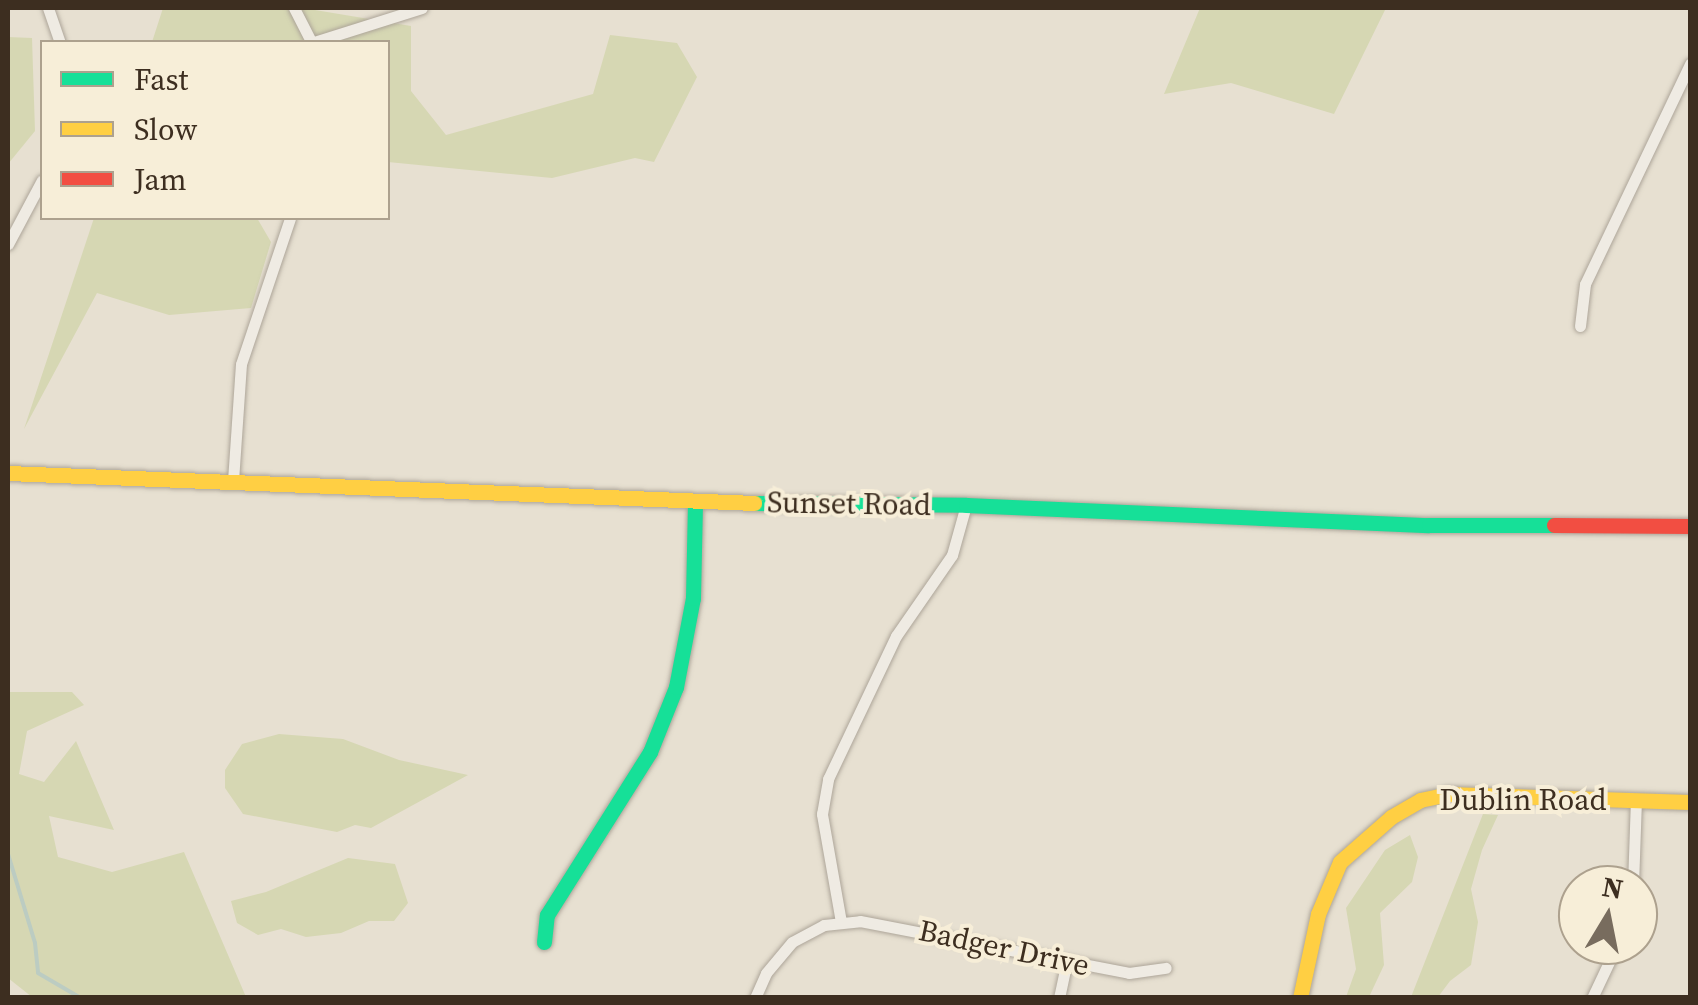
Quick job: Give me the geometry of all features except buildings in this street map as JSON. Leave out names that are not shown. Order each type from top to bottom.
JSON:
[{"type":"street","points":[[48,8],[59,40]]},
{"type":"street","points":[[294,8],[311,40]]},
{"type":"street","points":[[318,40],[422,8]]},
{"type":"street","points":[[1580,326],[1584,284],[1690,64]]},
{"type":"street","points":[[8,244],[40,184]]},
{"type":"street","points":[[234,481],[241,364],[289,220]]},
{"type":"street","name":"Sunset Road","points":[[8,473],[695,502],[966,505],[1429,524],[1690,526]]},
{"type":"street","points":[[544,942],[547,915],[650,752],[671,700],[693,598],[695,502]]},
{"type":"street","points":[[756,998],[766,973],[792,942],[841,922],[822,814],[828,779],[896,636],[952,555],[966,505]]},
{"type":"street","name":"Dublin Road","points":[[1300,998],[1318,914],[1340,862],[1391,816],[1420,800],[1448,794],[1690,802]]},
{"type":"street","points":[[1633,865],[1636,801]]},
{"type":"street","name":"Badger Drive","points":[[841,922],[883,923],[1129,974],[1166,968]]},
{"type":"street","points":[[1059,998],[1067,961]]},
{"type":"street","points":[[1592,998],[1608,965]]},
{"type":"green space","points":[[163,8],[303,8],[411,26],[411,91],[446,135],[593,94],[610,35],[677,43],[697,77],[654,162],[635,158],[552,178],[390,162],[390,40],[153,40]]},
{"type":"green space","points":[[1200,8],[1386,8],[1334,114],[1231,83],[1164,94]]},
{"type":"green space","points":[[8,37],[32,38],[35,131],[8,164]]},
{"type":"green space","points":[[93,220],[258,220],[271,242],[251,308],[169,315],[97,293],[24,429]]},
{"type":"green space","points":[[8,692],[72,692],[84,705],[27,731],[19,774],[44,782],[76,741],[114,830],[49,816],[58,857],[112,872],[184,852],[246,997],[32,997],[8,978]]},
{"type":"green space","points":[[279,734],[343,739],[399,760],[468,775],[371,828],[355,825],[337,832],[243,814],[225,788],[225,770],[242,744]]},
{"type":"green space","points":[[1483,814],[1498,815],[1482,850],[1471,889],[1478,922],[1471,965],[1450,981],[1438,997],[1411,997]]},
{"type":"green space","points":[[1410,835],[1418,857],[1412,882],[1380,913],[1384,965],[1369,997],[1346,997],[1356,969],[1346,908],[1385,850]]},
{"type":"green space","points":[[348,858],[395,864],[408,903],[394,921],[369,921],[341,933],[306,937],[281,929],[258,935],[237,923],[231,901],[266,892]]},
{"type":"waterway","points":[[8,854],[35,943],[38,973],[81,998]]},
{"type":"traffic: fast","points":[[544,942],[547,915],[650,752],[676,687],[693,598],[695,502]]},
{"type":"traffic: fast","points":[[754,503],[966,505],[1429,525],[1554,525]]},
{"type":"traffic: slow","points":[[8,473],[754,503]]},
{"type":"traffic: slow","points":[[1300,998],[1318,914],[1340,862],[1391,817],[1420,800],[1448,794],[1690,802]]},
{"type":"traffic: jam","points":[[1554,525],[1690,526]]}]
